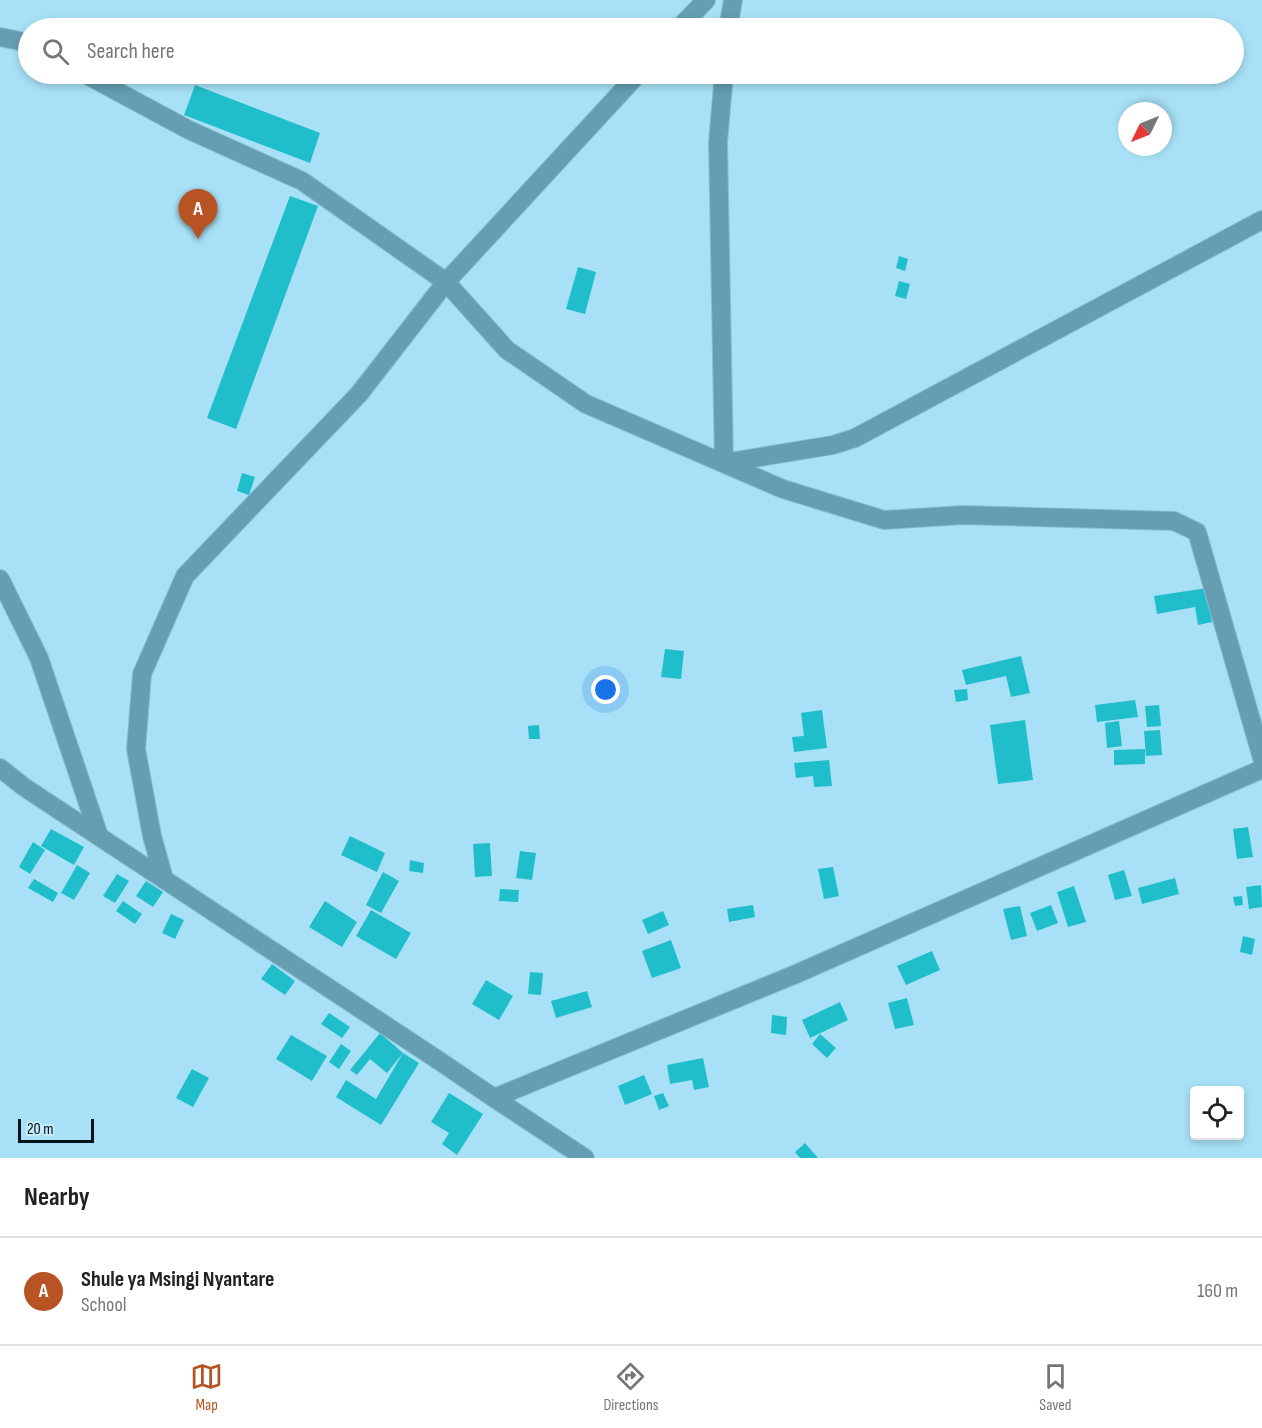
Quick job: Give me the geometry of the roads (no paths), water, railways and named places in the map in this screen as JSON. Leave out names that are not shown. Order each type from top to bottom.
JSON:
[{"type":"street","points":[[688,18],[705,0]]},
{"type":"street","points":[[730,18],[733,0]]},
{"type":"street","points":[[0,27],[18,39]]},
{"type":"street","points":[[0,37],[18,42]]},
{"type":"street","points":[[104,84],[189,130],[302,181],[446,282],[507,350],[586,404],[783,489],[884,520],[963,515],[1174,521],[1197,532],[1262,758]]},
{"type":"street","points":[[164,879],[152,836],[136,749],[142,674],[185,576],[358,394],[446,282],[629,84]]},
{"type":"street","points":[[723,84],[718,142],[724,464]]},
{"type":"street","points":[[724,464],[833,445],[855,438],[1262,220]]},
{"type":"street","points":[[0,579],[39,658],[99,836]]},
{"type":"street","points":[[0,768],[24,787],[585,1158]]},
{"type":"street","points":[[494,1098],[796,974],[1262,770]]},
{"type":"place","name":"Shule ya Msingi Nyantare","points":[[198,239]]}]
